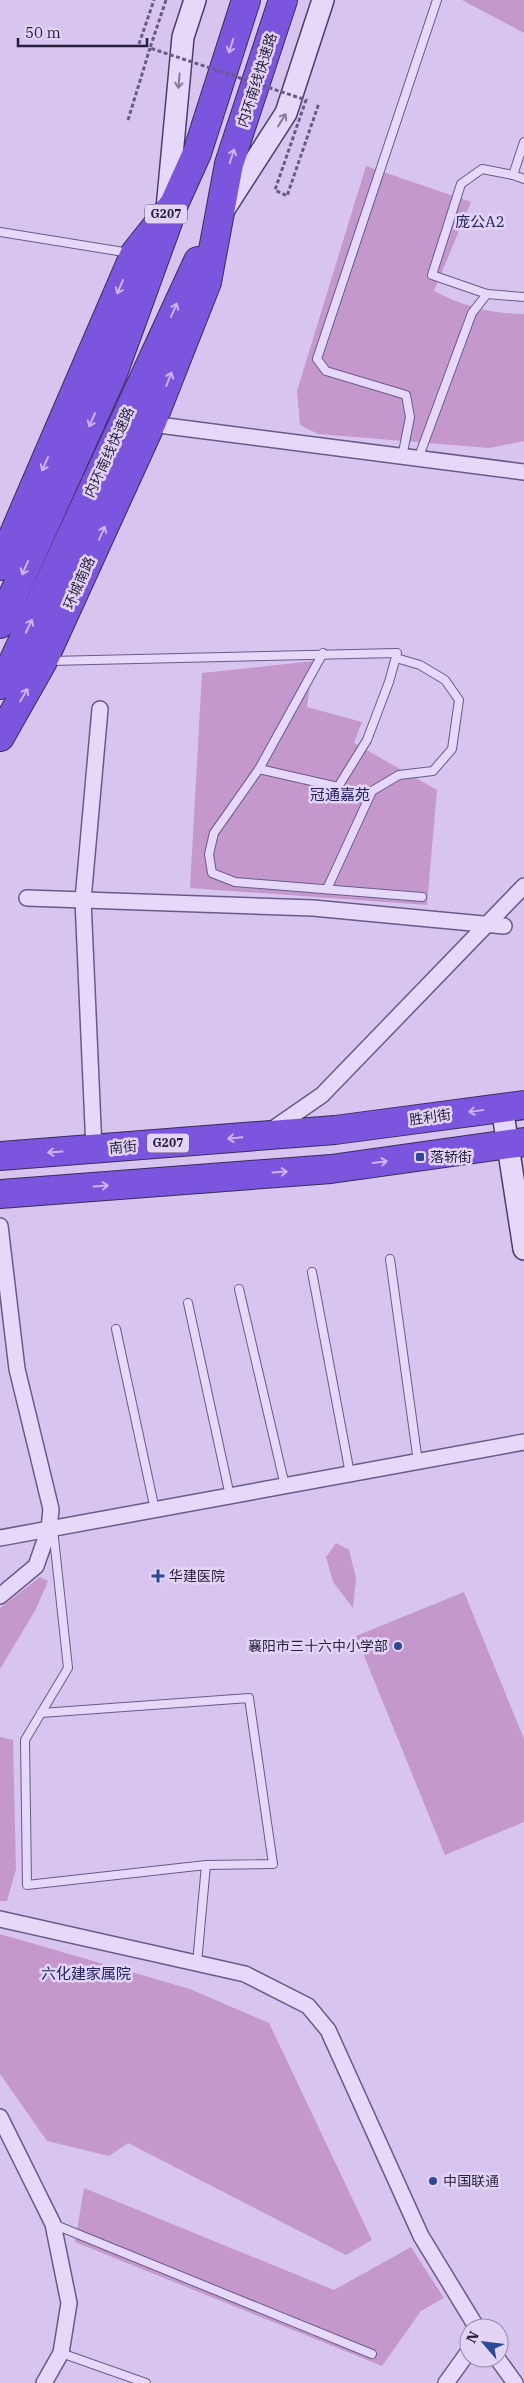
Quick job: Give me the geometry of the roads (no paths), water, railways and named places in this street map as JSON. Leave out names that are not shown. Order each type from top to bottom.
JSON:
[{"type":"highway","name":"内环南线快速路","points":[[0,624],[112,376],[171,208],[197,153],[246,0]]},
{"type":"highway","name":"内环南线快速路","points":[[151,424],[207,282],[229,164],[283,0]]},
{"type":"highway","name":"内环南线快速路","points":[[0,566],[135,253],[171,208]]},
{"type":"highway","name":"内环南线快速路","points":[[0,685],[12,664],[139,386],[218,220]]},
{"type":"highway","name":"环城南路","points":[[0,737],[44,661],[151,424]]},
{"type":"highway","name":"胜利街","points":[[336,1130],[513,1106]]},
{"type":"highway","name":"南街","points":[[0,1156],[336,1130]]},
{"type":"highway","points":[[0,1194],[332,1169],[516,1143]]},
{"type":"main road","points":[[171,208],[182,37],[195,0]]},
{"type":"main road","points":[[218,220],[286,114],[323,0]]},
{"type":"main road","points":[[513,1106],[524,1249]]},
{"type":"street","points":[[151,424],[524,472]]},
{"type":"street","points":[[94,1149],[83,900],[100,709]]},
{"type":"street","points":[[265,1135],[322,1095],[524,886]]},
{"type":"street","points":[[27,898],[313,908],[504,926]]},
{"type":"street","points":[[0,1226],[17,1368],[50,1509],[51,1528],[36,1566],[0,1596]]},
{"type":"street","points":[[0,1538],[524,1442]]},
{"type":"street","points":[[0,1919],[197,1963],[253,1978],[308,2006],[328,2030],[422,2236],[470,2318]]},
{"type":"street","points":[[0,2117],[54,2224],[69,2303],[61,2353],[44,2383]]},
{"type":"street","points":[[446,2383],[459,2365]]},
{"type":"street","points":[[504,2368],[515,2383]]},
{"type":"lane","points":[[402,457],[410,417],[406,395],[326,371],[317,359],[437,0]]},
{"type":"lane","points":[[513,175],[524,142]]},
{"type":"lane","points":[[524,179],[482,169],[462,184],[432,275],[487,294],[524,297]]},
{"type":"lane","points":[[0,232],[135,253]]},
{"type":"lane","points":[[418,459],[472,313],[487,294]]},
{"type":"lane","points":[[44,661],[397,653],[390,682],[367,740],[338,787],[259,769]]},
{"type":"lane","points":[[323,654],[259,769],[214,833],[209,854],[212,873],[235,882],[422,897]]},
{"type":"lane","points":[[327,889],[372,791],[399,775],[433,770],[452,749],[459,700],[445,680],[420,665],[396,658]]},
{"type":"lane","points":[[390,1259],[418,1462]]},
{"type":"lane","points":[[312,1272],[350,1474]]},
{"type":"lane","points":[[239,1289],[285,1486]]},
{"type":"lane","points":[[188,1303],[230,1496]]},
{"type":"lane","points":[[116,1329],[155,1510]]},
{"type":"lane","points":[[42,1713],[249,1698],[273,1864],[206,1865],[27,1885],[25,1740],[68,1668],[51,1528]]},
{"type":"lane","points":[[197,1963],[206,1865]]},
{"type":"lane","points":[[54,2224],[372,2354]]},
{"type":"lane","points":[[61,2353],[146,2383]]},
{"type":"place","name":"落轿街","points":[[420,1157]]},
{"type":"place","name":"华建医院","points":[[158,1576]]},
{"type":"place","name":"襄阳市三十六中小学部","points":[[398,1646]]},
{"type":"place","name":"中国联通","points":[[433,2181]]},
{"type":"district","name":"庞公A2","points":[[480,222]]},
{"type":"district","name":"冠通嘉苑","points":[[340,795]]},
{"type":"district","name":"六化建家属院","points":[[86,1974]]}]
